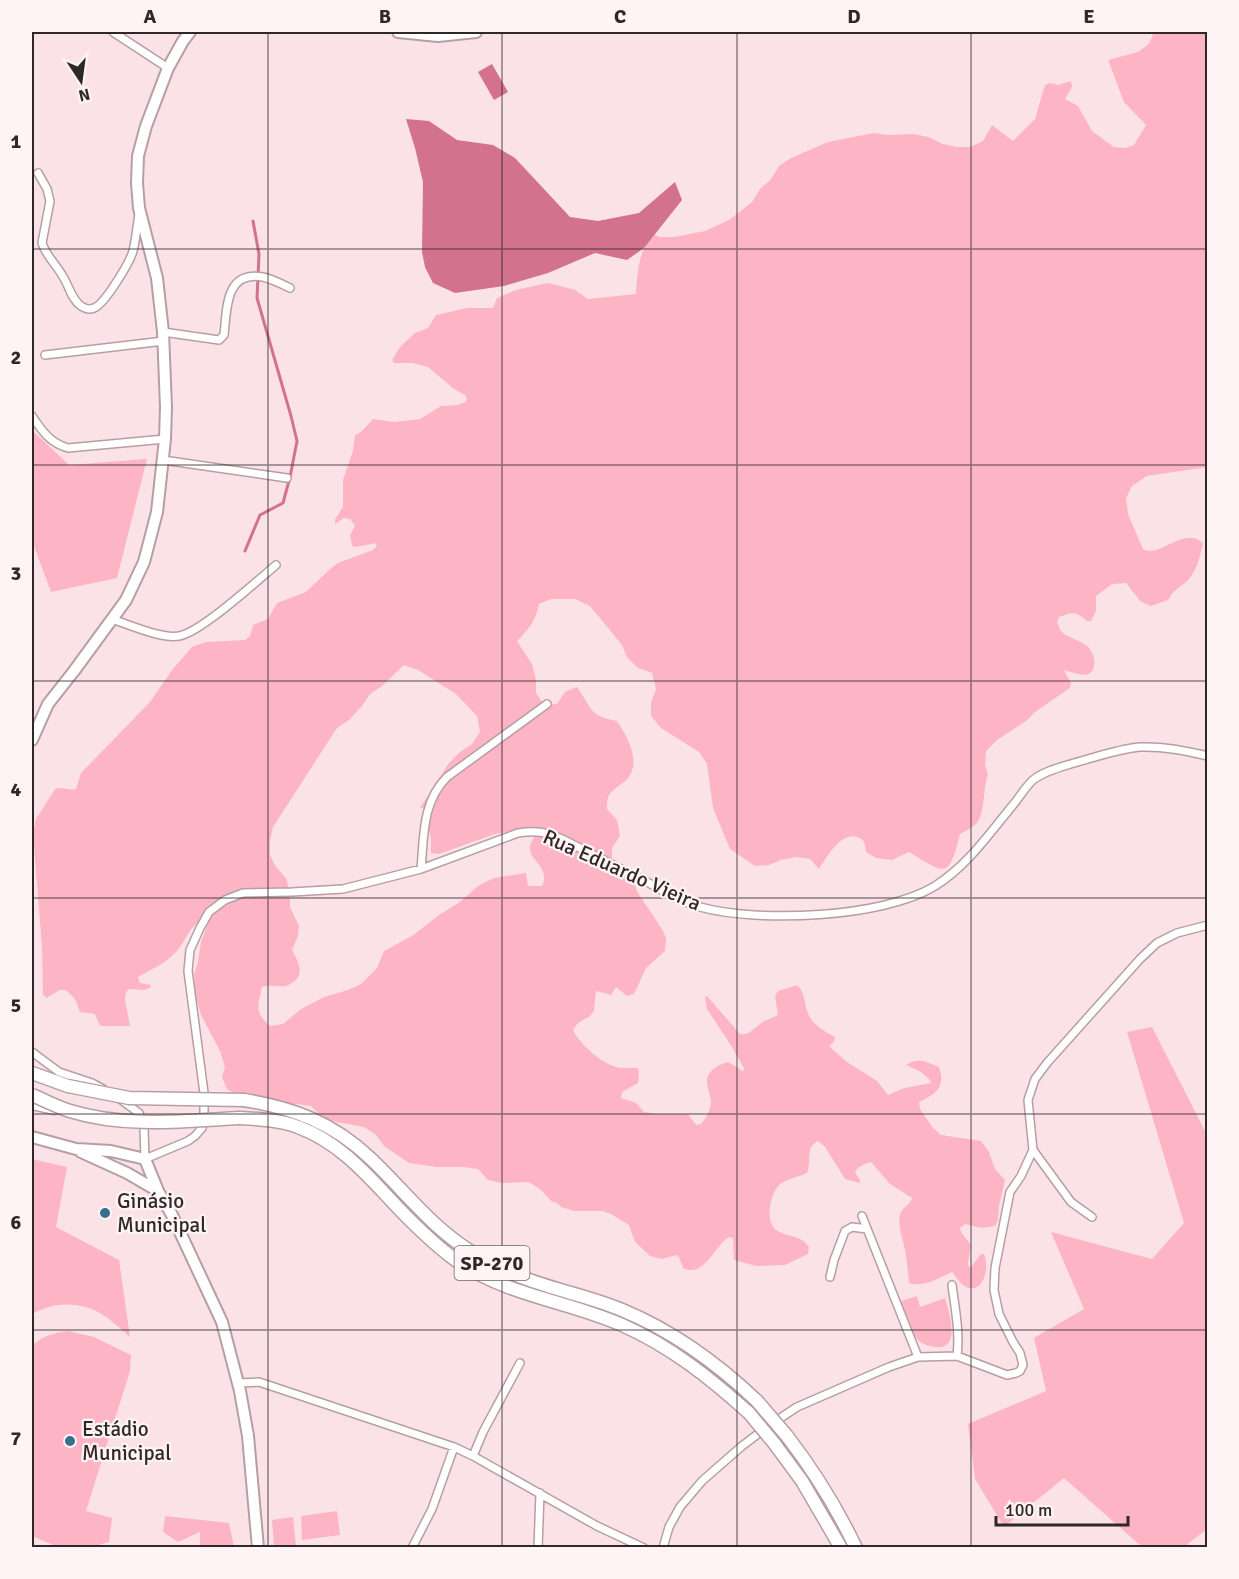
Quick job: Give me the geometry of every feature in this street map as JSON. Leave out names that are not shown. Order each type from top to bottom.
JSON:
[{"type":"highway","name":"SP-270","points":[[32,1073],[68,1086],[129,1098],[244,1100],[270,1104],[296,1111],[323,1124],[348,1139],[369,1157],[422,1212],[446,1234],[470,1251],[528,1280],[585,1296],[623,1310],[663,1330],[731,1377],[758,1401],[813,1471],[856,1548]]},
{"type":"highway","name":"SP-270","points":[[32,1095],[69,1111],[99,1118],[133,1122],[239,1118],[269,1120],[298,1127],[322,1139],[344,1153],[410,1221],[458,1261],[521,1293],[622,1324],[661,1344],[696,1367],[749,1413],[774,1443],[802,1481],[841,1548]]},
{"type":"highway","points":[[32,1103],[69,1111]]},
{"type":"main road","points":[[32,740],[48,704],[126,600],[144,562],[157,512],[165,439],[163,337],[158,278],[140,208],[137,183],[138,156],[146,126],[168,68],[190,32]]},
{"type":"main road","points":[[398,32],[438,36],[476,32]]},
{"type":"main road","points":[[32,1137],[76,1149],[158,1191]]},
{"type":"main road","points":[[76,1149],[111,1151],[145,1159],[158,1191],[172,1215],[222,1322],[238,1383],[248,1436],[258,1548]]},
{"type":"street","points":[[113,32],[168,68]]},
{"type":"street","points":[[38,173],[47,189],[50,201],[42,243],[44,250],[62,274],[75,302],[84,308],[96,308],[102,303],[125,268],[133,251],[140,208]]},
{"type":"street","points":[[45,355],[163,337],[214,340],[222,338],[230,292],[234,286],[247,277],[263,277],[290,288]]},
{"type":"street","points":[[32,416],[51,441],[68,448],[165,439]]},
{"type":"street","points":[[163,460],[287,478]]},
{"type":"street","points":[[112,619],[155,633],[177,637],[194,630],[276,565]]},
{"type":"street","points":[[421,869],[427,809],[440,784],[547,704]]},
{"type":"street","name":"Rua Eduardo Vieira","points":[[145,1159],[188,1141],[202,1128],[204,1093],[188,971],[190,950],[209,912],[225,900],[243,893],[343,889],[421,869],[518,833],[531,831],[544,832],[562,838],[671,895],[699,907],[741,914],[774,916],[838,912],[893,903],[916,896],[935,885],[954,872],[972,855],[1033,780],[1055,769],[1118,750],[1142,747],[1172,748],[1208,756]]},
{"type":"street","points":[[1092,1217],[1071,1202],[1033,1150],[1028,1100],[1035,1079],[1041,1069],[1157,943],[1177,933],[1208,925]]},
{"type":"street","points":[[32,1052],[58,1072],[92,1083],[139,1113],[144,1128],[145,1159]]},
{"type":"street","points":[[663,1548],[669,1527],[680,1508],[702,1481],[742,1446],[797,1407],[889,1367],[918,1357],[957,1356],[1007,1375],[1020,1371],[1023,1365],[1020,1353],[999,1314],[994,1290],[995,1268],[1010,1192],[1021,1176],[1033,1150]]},
{"type":"street","points":[[862,1216],[918,1357]]},
{"type":"street","points":[[830,1277],[845,1231],[852,1227],[867,1229]]},
{"type":"street","points":[[952,1285],[958,1344],[957,1356]]},
{"type":"street","points":[[473,1456],[483,1432],[520,1363]]},
{"type":"street","points":[[238,1383],[259,1382],[454,1447],[597,1526],[644,1548]]},
{"type":"street","points":[[412,1548],[432,1509],[454,1447]]},
{"type":"street","points":[[538,1548],[540,1493]]},
{"type":"shaded area","points":[[1154,32],[1207,32],[1207,467],[1147,476],[1132,486],[1126,498],[1128,514],[1143,549],[1157,550],[1188,538],[1195,538],[1203,543],[1202,548],[1192,575],[1168,600],[1151,606],[1140,601],[1126,583],[1112,584],[1096,596],[1096,611],[1091,621],[1074,613],[1059,617],[1057,622],[1063,633],[1085,644],[1091,650],[1094,657],[1093,669],[1084,675],[1064,670],[1071,683],[1070,688],[997,740],[986,751],[985,765],[988,774],[980,819],[960,834],[949,866],[938,868],[909,852],[892,860],[876,858],[866,852],[862,839],[851,836],[835,847],[819,869],[810,859],[796,857],[769,865],[755,866],[730,849],[713,808],[707,764],[699,752],[661,728],[651,716],[651,703],[656,689],[652,673],[638,668],[627,657],[622,645],[590,606],[575,599],[551,599],[539,604],[536,616],[517,641],[532,664],[536,693],[544,705],[557,704],[565,692],[577,687],[596,714],[617,721],[628,740],[633,754],[633,769],[628,778],[611,792],[607,800],[607,809],[617,820],[620,836],[612,848],[612,861],[620,873],[633,881],[666,938],[665,951],[646,968],[634,994],[627,996],[616,987],[611,995],[596,991],[594,1011],[578,1023],[573,1030],[576,1036],[594,1055],[609,1064],[623,1068],[638,1068],[638,1083],[622,1092],[621,1098],[636,1103],[644,1112],[688,1114],[696,1125],[703,1122],[711,1103],[707,1084],[710,1072],[728,1062],[745,1070],[707,1009],[705,997],[707,996],[740,1034],[743,1034],[778,1015],[775,996],[778,991],[797,985],[803,994],[812,1020],[822,1030],[835,1037],[834,1042],[829,1046],[847,1062],[877,1081],[888,1095],[904,1088],[931,1083],[921,1072],[906,1065],[922,1061],[939,1067],[940,1085],[935,1093],[919,1102],[920,1109],[933,1128],[941,1135],[981,1141],[989,1152],[995,1169],[1005,1180],[995,1226],[981,1228],[965,1224],[960,1228],[971,1245],[969,1267],[981,1254],[984,1254],[986,1270],[983,1281],[979,1285],[975,1288],[966,1287],[952,1272],[926,1283],[909,1283],[899,1221],[901,1212],[912,1198],[890,1184],[871,1162],[856,1171],[860,1183],[845,1179],[825,1147],[818,1141],[810,1151],[807,1173],[780,1184],[770,1206],[770,1219],[775,1229],[803,1241],[809,1247],[808,1254],[785,1265],[756,1266],[734,1260],[733,1238],[729,1237],[709,1260],[697,1269],[690,1270],[683,1268],[676,1255],[662,1259],[650,1256],[635,1242],[629,1225],[611,1214],[602,1211],[574,1211],[561,1207],[529,1182],[502,1183],[488,1180],[478,1169],[409,1163],[384,1146],[376,1135],[364,1127],[322,1117],[311,1106],[297,1104],[266,1110],[252,1105],[227,1089],[222,1077],[225,1067],[220,1051],[201,1015],[195,994],[194,974],[208,923],[207,918],[192,928],[171,957],[138,977],[140,983],[151,985],[150,988],[129,989],[126,992],[125,1000],[130,1026],[100,1026],[95,1014],[80,1012],[75,999],[66,990],[60,990],[47,998],[43,995],[42,947],[33,833],[36,819],[55,789],[76,789],[81,773],[150,702],[172,670],[192,647],[206,642],[245,640],[250,636],[253,625],[268,619],[277,603],[306,592],[338,563],[376,547],[377,543],[352,546],[350,535],[355,526],[350,519],[344,518],[335,524],[335,519],[343,507],[343,480],[353,451],[355,435],[373,419],[394,422],[420,419],[441,406],[457,405],[466,402],[467,399],[465,395],[454,389],[428,367],[413,363],[394,363],[392,360],[400,347],[415,333],[428,328],[436,315],[467,308],[493,308],[497,298],[516,290],[547,283],[575,290],[588,299],[636,294],[640,262],[644,248],[652,234],[660,237],[674,237],[705,231],[729,220],[752,202],[779,166],[791,158],[828,142],[874,133],[914,134],[943,144],[970,147],[983,141],[992,125],[1013,141],[1035,119],[1045,85],[1050,83],[1058,85],[1071,81],[1072,87],[1065,99],[1078,106],[1092,131],[1114,147],[1125,148],[1134,145],[1146,125],[1124,102],[1108,60],[1138,52],[1149,44]],"holes":[[[404,665],[418,670],[456,694],[477,716],[480,732],[472,744],[449,763],[420,808],[424,808],[431,839],[431,853],[439,854],[495,834],[518,830],[533,833],[530,851],[544,874],[542,886],[528,886],[526,873],[494,878],[478,886],[460,902],[412,936],[384,951],[377,968],[361,984],[324,997],[301,1009],[283,1024],[270,1026],[259,1013],[262,987],[288,985],[295,981],[300,970],[292,950],[298,936],[299,926],[290,907],[290,893],[286,878],[276,867],[270,855],[273,827],[337,728],[349,720],[370,694]]]},
{"type":"shaded area","points":[[492,64],[508,92],[494,100],[478,72]]},
{"type":"shaded area","points":[[406,119],[429,121],[457,140],[493,145],[515,158],[570,217],[598,221],[639,213],[675,182],[682,200],[644,248],[627,260],[595,253],[548,273],[504,286],[455,293],[433,283],[425,267],[422,252],[423,182]]},
{"type":"shaded area","points":[[32,430],[69,465],[147,459],[117,578],[51,592],[32,541]]},
{"type":"shaded area","points":[[1152,1027],[1207,1135],[1207,1529],[1184,1547],[1142,1547],[1064,1478],[1004,1527],[975,1479],[968,1424],[1046,1391],[1034,1338],[1084,1309],[1051,1232],[1152,1259],[1184,1223],[1127,1032]]},
{"type":"shaded area","points":[[32,1159],[67,1167],[56,1227],[119,1260],[130,1337],[100,1313],[83,1306],[57,1305],[32,1314]]},
{"type":"shaded area","points":[[917,1296],[920,1307],[945,1298],[952,1329],[949,1343],[935,1347],[921,1343],[915,1336],[898,1302]]},
{"type":"shaded area","name":"Estádio Municipal","points":[[68,1331],[94,1337],[131,1355],[130,1371],[86,1511],[112,1518],[109,1542],[92,1547],[58,1547],[32,1536],[32,1347],[43,1338]]},
{"type":"shaded area","points":[[337,1511],[340,1535],[302,1540],[301,1516]]},
{"type":"shaded area","points":[[165,1516],[229,1523],[234,1547],[200,1547],[200,1532],[178,1542],[163,1532]]},
{"type":"shaded area","points":[[293,1517],[296,1547],[274,1547],[272,1520]]},
{"type":"waterway","points":[[245,551],[260,515],[283,503],[297,441],[257,298],[259,254],[253,221]]},
{"type":"place","name":"Ginásio Municipal","points":[[105,1213]]},
{"type":"place","name":"Estádio Municipal","points":[[70,1441]]}]
